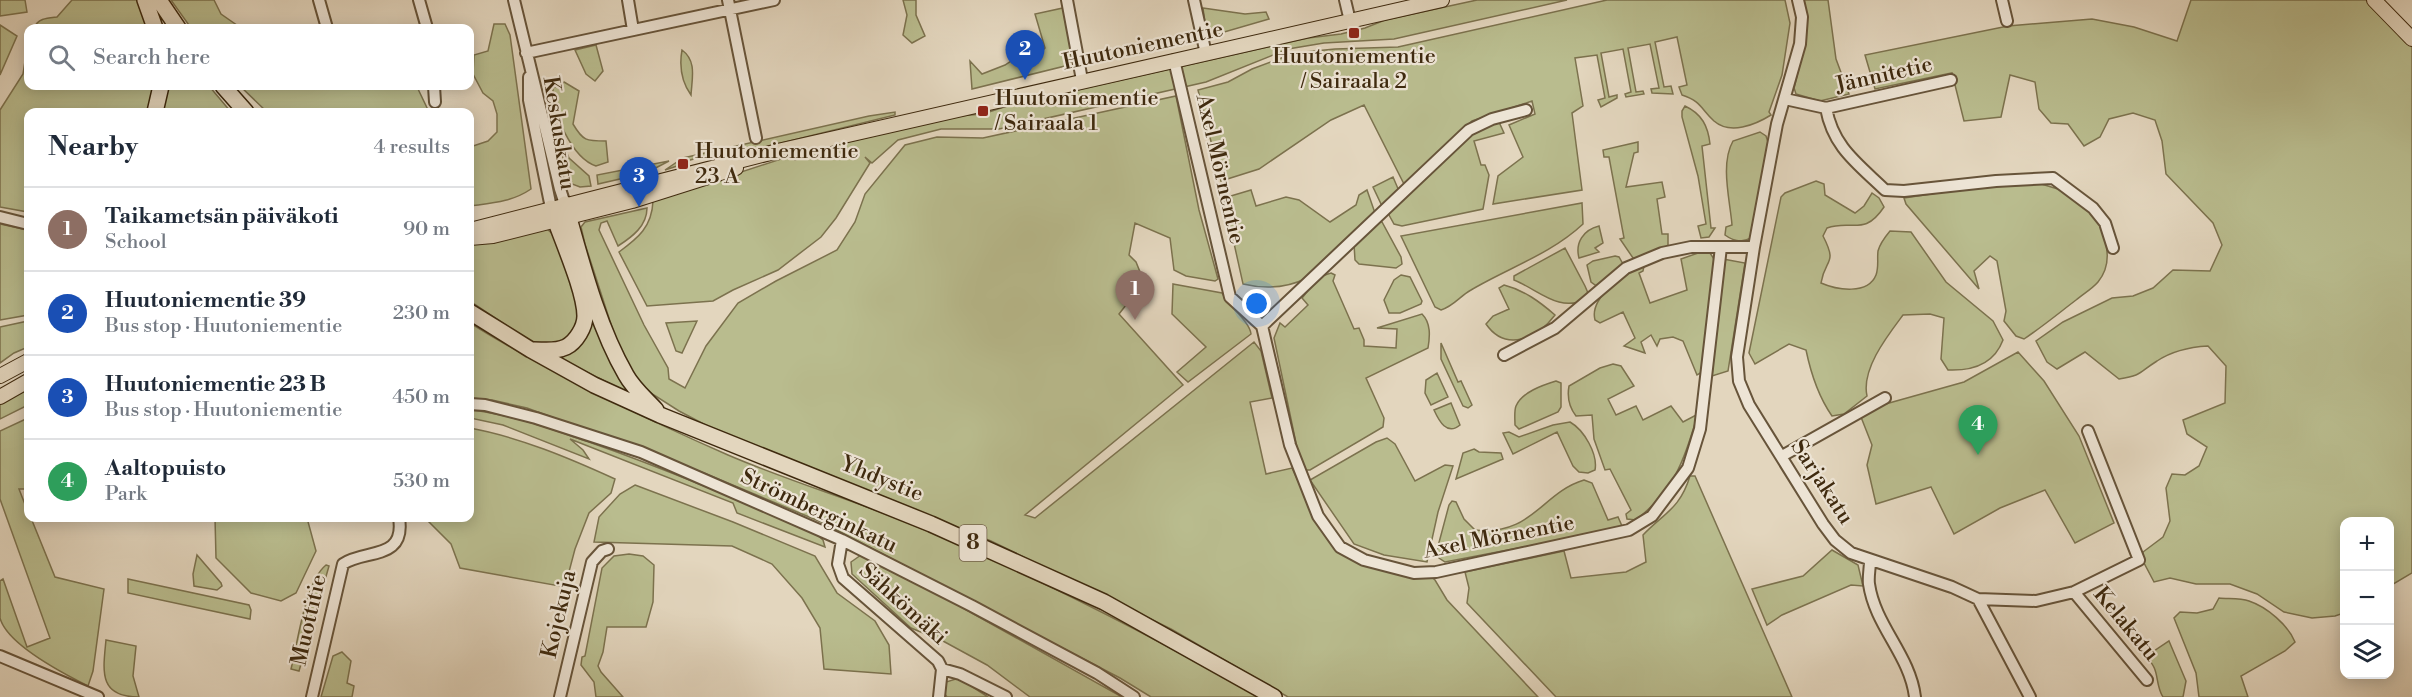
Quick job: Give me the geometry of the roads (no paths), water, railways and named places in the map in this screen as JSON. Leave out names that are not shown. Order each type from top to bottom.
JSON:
[{"type":"highway","points":[[145,0],[154,24]]},
{"type":"highway","points":[[159,0],[175,24]]},
{"type":"highway","points":[[156,108],[160,90]]},
{"type":"highway","points":[[227,90],[242,108]]},
{"type":"highway","points":[[531,350],[557,350],[568,346],[578,336],[585,318],[583,301],[560,212]]},
{"type":"highway","points":[[560,212],[614,350],[627,377],[660,415]]},
{"type":"highway","name":"Yhdystie","points":[[474,314],[594,385],[660,415],[931,524],[1104,602],[1274,697]]},
{"type":"main road","name":"Huutoniementie","points":[[474,229],[716,176],[782,150],[1442,0]]},
{"type":"main road","points":[[2374,0],[2412,39]]},
{"type":"main road","name":"Huutoniementie","points":[[474,238],[493,236],[560,212]]},
{"type":"main road","points":[[0,376],[24,363]]},
{"type":"main road","points":[[0,397],[24,383]]},
{"type":"street","points":[[320,0],[326,24]]},
{"type":"street","points":[[419,0],[427,24]]},
{"type":"street","name":"Keskuskatu","points":[[514,0],[527,59],[540,99],[560,189],[560,212]]},
{"type":"street","points":[[627,0],[633,30]]},
{"type":"street","points":[[527,59],[729,5],[774,0]]},
{"type":"street","points":[[1067,0],[1082,80]]},
{"type":"street","points":[[1194,0],[1206,54]]},
{"type":"street","points":[[1345,0],[1350,21]]},
{"type":"street","name":"Sarjakatu","points":[[1798,0],[1802,17],[1800,44],[1777,124],[1754,247],[1737,357],[1739,381],[1749,405],[1835,540],[1851,553],[1870,561],[1952,587],[1978,599],[2036,601],[2074,592],[2139,560],[2088,431]]},
{"type":"street","points":[[2002,0],[2007,21]]},
{"type":"street","points":[[729,5],[756,138]]},
{"type":"street","name":"Axel Mörnentie","points":[[1174,60],[1230,297],[1262,326],[1290,445],[1318,516],[1340,547],[1364,560],[1414,573],[1436,572],[1629,530],[1652,516],[1688,468],[1700,429],[1721,247]]},
{"type":"street","name":"Jännitetie","points":[[1826,108],[1951,80]]},
{"type":"street","points":[[434,90],[435,102]]},
{"type":"street","points":[[1785,99],[1826,108],[1829,125],[1835,139],[1885,190],[1904,191],[1996,181],[2053,178],[2093,208],[2105,223],[2113,248]]},
{"type":"street","points":[[1262,326],[1469,130],[1492,118],[1526,110]]},
{"type":"street","points":[[0,217],[24,223]]},
{"type":"street","points":[[1504,355],[1555,328],[1626,268],[1662,253],[1691,247],[1754,247]]},
{"type":"street","points":[[1782,456],[1885,398]]},
{"type":"street","name":"Strömberginkatu","points":[[474,404],[486,405],[536,418],[641,452],[842,540],[993,617],[1097,673],[1134,697]]},
{"type":"street","name":"Muottitie","points":[[312,697],[343,564],[356,558],[386,551],[394,543],[400,522]]},
{"type":"street","name":"Sähkömäki","points":[[842,540],[838,564],[843,578],[938,661],[942,669],[939,697]]},
{"type":"street","name":"Kojekuja","points":[[560,697],[592,562],[602,551],[608,549]]},
{"type":"street","points":[[1870,561],[1868,582],[1875,609],[1906,668],[1915,697]]},
{"type":"street","name":"Kelakatu","points":[[2074,592],[2147,680]]},
{"type":"street","points":[[1978,599],[2030,697]]},
{"type":"street","points":[[0,656],[98,697]]},
{"type":"street","points":[[942,669],[960,674],[1006,697]]},
{"type":"place","name":"Huutoniementie / Sairaala 2","points":[[1354,33]]},
{"type":"place","name":"Huutoniementie 39","points":[[1025,80]]},
{"type":"place","name":"Huutoniementie / Sairaala 1","points":[[983,111]]},
{"type":"place","name":"Huutoniementie 23 A","points":[[683,164]]},
{"type":"place","name":"Huutoniementie 23 B","points":[[639,207]]},
{"type":"place","name":"Taikametsän päiväkoti","points":[[1135,320]]},
{"type":"place","name":"Aaltopuisto","points":[[1978,455]]}]
